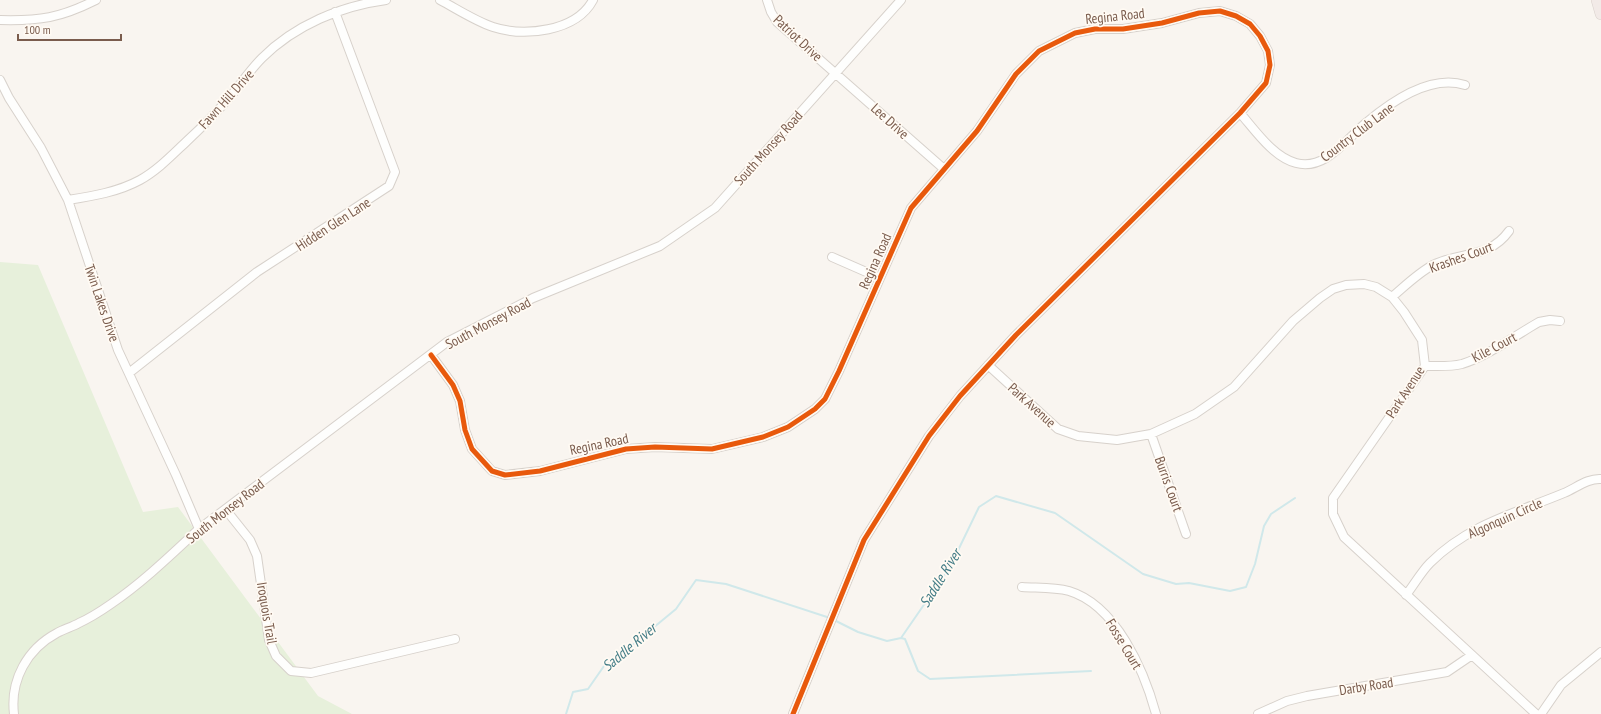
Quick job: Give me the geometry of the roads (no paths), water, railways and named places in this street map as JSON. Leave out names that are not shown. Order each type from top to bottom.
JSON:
[{"type":"street","points":[[0,20],[24,21],[46,18],[69,13],[96,0]]},
{"type":"street","name":"Fawn Hill Drive","points":[[68,200],[105,193],[127,186],[142,179],[162,165],[228,99],[262,58],[292,34],[310,23],[335,12],[359,4],[386,0]]},
{"type":"street","points":[[440,0],[492,26],[530,32],[549,30],[572,20],[593,0]]},
{"type":"street","name":"Patriot Drive","points":[[767,0],[771,12],[778,22],[835,73]]},
{"type":"street","name":"South Monsey Road","points":[[14,714],[16,683],[23,663],[36,649],[56,633],[80,623],[112,604],[199,529],[447,342],[533,298],[660,246],[715,208],[901,0]]},
{"type":"street","name":"Regina Road","points":[[431,355],[453,385],[472,449],[492,471],[505,475],[532,472],[626,449],[655,447],[712,449],[763,437],[788,427],[815,409],[825,399],[839,371],[911,208],[977,131],[1016,74],[1039,51],[1075,33],[1095,29],[1123,29],[1162,23],[1199,13],[1220,11],[1236,16],[1250,24],[1260,36],[1268,51],[1270,65],[1266,83],[1240,113],[1089,261],[988,365],[960,396],[929,436],[864,540],[793,714]]},
{"type":"street","name":"Hidden Glen Lane","points":[[129,373],[257,272],[389,186],[395,172],[335,12]]},
{"type":"street","name":"Lee Drive","points":[[835,73],[944,169]]},
{"type":"street","name":"Twin Lakes Drive","points":[[0,80],[9,98],[41,148],[68,200],[118,350],[199,529]]},
{"type":"street","name":"Country Club Lane","points":[[1240,113],[1279,154],[1296,163],[1310,165],[1324,159],[1340,148],[1366,122],[1388,106],[1419,89],[1439,82],[1454,82],[1465,85]]},
{"type":"street","name":"Krashes Court","points":[[1392,297],[1416,276],[1433,265],[1459,256],[1488,250],[1501,242],[1509,231]]},
{"type":"street","points":[[832,257],[880,278]]},
{"type":"street","name":"Park Avenue","points":[[988,365],[1058,429],[1078,436],[1117,440],[1151,434],[1195,414],[1234,386],[1293,321],[1333,289],[1364,284],[1376,287],[1392,297],[1422,340],[1425,366],[1333,498],[1333,514],[1344,538],[1536,714]]},
{"type":"street","name":"Kile Court","points":[[1425,366],[1462,364],[1478,357],[1539,322],[1550,320],[1560,321]]},
{"type":"street","name":"Burris Court","points":[[1151,434],[1186,534]]},
{"type":"street","name":"Algonquin Circle","points":[[1406,595],[1429,563],[1470,532],[1526,506],[1565,493],[1594,479],[1601,479]]},
{"type":"street","name":"Iroquois Trail","points":[[226,510],[250,540],[257,556],[269,640],[276,656],[291,671],[311,673],[455,639]]},
{"type":"street","name":"Fosse Court","points":[[1022,587],[1068,590],[1083,596],[1107,614],[1117,627],[1144,677],[1156,714]]},
{"type":"street","points":[[1541,714],[1561,685],[1601,652]]},
{"type":"street","name":"Darby Road","points":[[1258,714],[1287,701],[1307,696],[1447,672],[1472,655]]},
{"type":"waterway","name":"Saddle River","points":[[834,620],[858,632],[887,641],[901,638],[950,567],[979,507],[996,496],[1055,513],[1143,574],[1176,584],[1189,583],[1230,591],[1246,587],[1255,564],[1264,526],[1271,514],[1295,498]]},
{"type":"waterway","name":"Saddle River","points":[[566,714],[573,692],[588,689],[604,666],[619,656],[676,609],[696,580],[726,584],[830,618]]},
{"type":"waterway","points":[[901,638],[905,639],[918,671],[930,679],[1091,671]]}]
